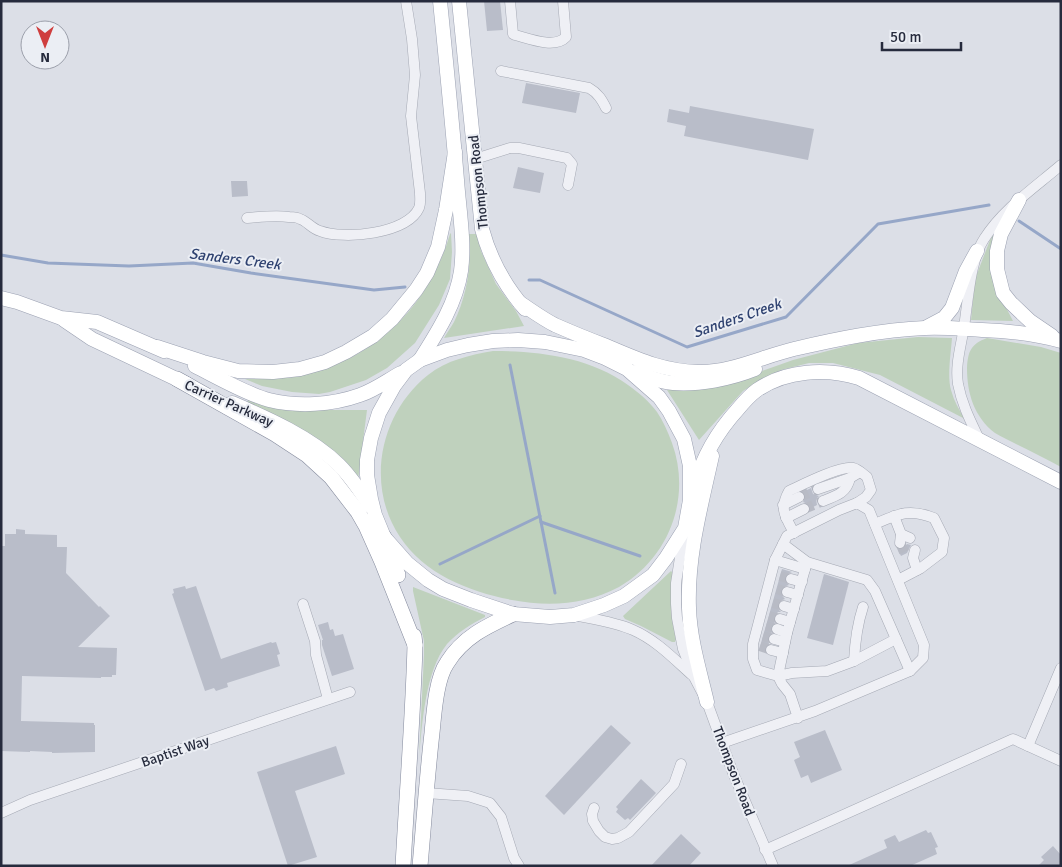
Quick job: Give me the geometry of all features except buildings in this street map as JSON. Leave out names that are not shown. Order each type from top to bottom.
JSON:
[{"type":"highway","points":[[176,379],[275,434],[307,455],[331,477],[358,512],[366,526],[415,645]]},
{"type":"highway","points":[[384,537],[413,617],[415,645],[413,713],[403,866]]},
{"type":"highway","points":[[420,866],[434,711],[443,670],[457,649],[467,639],[514,614]]},
{"type":"main road","name":"Thompson Road","points":[[420,360],[445,319],[457,288],[461,271],[462,250],[455,152],[440,1]]},
{"type":"main road","name":"Thompson Road","points":[[459,1],[479,210],[486,243],[506,284],[540,325],[584,350]]},
{"type":"main road","points":[[157,348],[238,371],[273,372],[325,362],[373,336],[392,319],[416,290],[427,273],[438,247],[455,152]]},
{"type":"main road","points":[[1019,200],[1001,234],[996,251],[999,277],[1004,293],[1011,303],[1030,321],[1060,341]]},
{"type":"main road","points":[[926,328],[944,318],[952,308],[966,271],[977,252]]},
{"type":"main road","name":"Carrier Parkway","points":[[1,298],[61,318],[97,322],[268,400],[297,404],[334,402],[361,395],[406,370]]},
{"type":"main road","points":[[520,303],[555,325],[658,367],[701,372],[720,370],[784,352],[876,332],[926,328],[964,329],[1003,331],[1060,341]]},
{"type":"main road","name":"Carrier Parkway","points":[[61,318],[92,339],[176,379],[244,408],[312,443],[340,466],[375,515]]},
{"type":"main road","points":[[831,341],[738,376],[701,382],[673,383],[656,380],[584,350],[545,342],[493,341],[447,350],[420,360],[406,370],[394,386],[379,413],[371,438],[367,475],[375,515],[384,537],[407,564],[443,589],[514,614],[550,617],[574,615],[604,605],[624,596],[653,575],[666,558],[685,528],[690,500],[700,467],[727,421],[755,391],[768,383],[809,372],[831,372],[859,378],[1061,482]]},
{"type":"main road","points":[[627,369],[659,397],[684,439],[690,466],[690,500]]},
{"type":"main road","points":[[707,702],[691,628],[689,590],[694,540],[717,436]]},
{"type":"street","points":[[247,218],[289,216],[301,219],[318,231],[337,235],[362,235],[388,229],[407,221],[415,214],[420,206],[412,116],[416,75],[406,1]]},
{"type":"street","points":[[510,1],[513,34],[515,36],[552,43],[563,41],[566,37],[563,1]]},
{"type":"street","points":[[501,72],[589,88],[600,96],[606,108]]},
{"type":"street","points":[[475,159],[510,148],[519,148],[567,158],[572,164],[568,185]]},
{"type":"street","points":[[980,441],[962,404],[957,368],[977,252],[999,218],[1061,165]]},
{"type":"street","points":[[794,533],[786,518],[783,505],[789,491],[842,469],[853,468],[867,477],[871,490],[866,497],[857,503],[839,510],[794,533],[787,536],[775,560],[777,589],[769,602],[753,659],[757,670],[778,676],[827,670],[854,661],[896,639]]},
{"type":"street","points":[[818,489],[850,478],[860,472]]},
{"type":"street","points":[[823,501],[843,492],[848,486],[850,478]]},
{"type":"street","points":[[783,505],[799,497]]},
{"type":"street","points":[[722,743],[816,711],[910,671],[923,658],[924,645],[870,510],[857,503]]},
{"type":"street","points":[[786,518],[804,509]]},
{"type":"street","points":[[875,524],[897,514],[920,512],[934,518],[944,538],[942,552],[921,568],[898,580]]},
{"type":"street","points":[[894,516],[904,538]]},
{"type":"street","name":"Thompson Road","points":[[685,528],[676,583],[677,618],[683,649],[694,677],[707,702],[733,773],[773,866]]},
{"type":"street","points":[[783,544],[806,565]]},
{"type":"street","points":[[911,554],[917,570]]},
{"type":"street","points":[[775,560],[806,565],[867,580],[875,591],[910,671]]},
{"type":"street","points":[[798,718],[790,694],[778,676],[780,641],[785,620],[789,607],[798,595],[806,565]]},
{"type":"street","points":[[791,579],[802,582]]},
{"type":"street","points":[[777,589],[798,595]]},
{"type":"street","points":[[302,604],[315,641],[316,655],[328,700]]},
{"type":"street","points":[[854,661],[854,644],[863,607]]},
{"type":"street","name":"Thompson Road","points":[[574,615],[618,625],[634,631],[660,647],[694,677]]},
{"type":"street","points":[[1028,746],[1061,668]]},
{"type":"street","name":"Baptist Way","points":[[1,813],[30,800],[350,692]]},
{"type":"street","points":[[765,850],[1013,739],[1061,761]]},
{"type":"street","points":[[594,808],[592,814],[599,831],[612,839],[618,838],[629,832],[674,784],[681,764]]},
{"type":"street","points":[[426,793],[468,796],[490,803],[501,817],[514,858],[519,866]]},
{"type":"green space","points":[[997,228],[999,294],[1013,321],[971,320],[975,279],[990,240]]},
{"type":"green space","points":[[451,233],[450,279],[439,305],[415,343],[387,368],[366,380],[319,394],[292,392],[262,386],[245,379],[295,377],[306,374],[352,357],[376,342],[404,317],[427,287]]},
{"type":"green space","points":[[469,234],[477,234],[481,251],[496,284],[516,311],[524,326],[444,338],[454,322],[468,279]]},
{"type":"green space","points":[[918,337],[952,338],[949,372],[950,385],[955,402],[965,419],[880,375],[833,363],[809,363],[781,370],[743,391],[699,440],[667,390],[669,387],[737,380],[793,360],[858,343]]},
{"type":"green space","points":[[987,338],[1041,347],[1061,353],[1061,467],[995,433],[977,412],[968,386],[967,362],[971,349],[977,343]]},
{"type":"green space","points":[[493,351],[545,354],[597,368],[628,385],[647,400],[659,415],[672,443],[678,464],[679,485],[677,505],[672,525],[663,543],[651,560],[636,575],[619,587],[593,598],[567,603],[526,602],[496,597],[464,586],[435,571],[410,550],[389,517],[383,495],[381,473],[383,451],[389,429],[398,409],[428,375],[443,365],[476,354]]},
{"type":"green space","points":[[249,398],[317,410],[367,410],[358,480],[246,406]]},
{"type":"green space","points":[[671,571],[674,574],[675,642],[625,619],[623,616]]},
{"type":"green space","points":[[413,587],[485,615],[485,617],[470,625],[447,644],[440,655],[429,684],[419,759],[424,641]]},
{"type":"waterway","name":"Sanders Creek","points":[[529,280],[540,280],[687,347],[786,317],[878,224],[989,205]]},
{"type":"waterway","name":"Sanders Creek","points":[[1019,221],[1061,249]]},
{"type":"waterway","name":"Sanders Creek","points":[[1,255],[48,263],[129,266],[193,263],[374,290],[405,287]]},
{"type":"waterway","points":[[510,365],[555,593]]},
{"type":"waterway","points":[[440,564],[540,516]]},
{"type":"waterway","points":[[541,522],[640,556]]},
{"type":"tunnel","points":[[799,497],[818,489]]},
{"type":"tunnel","points":[[804,509],[823,501]]},
{"type":"tunnel","points":[[900,543],[905,554]]},
{"type":"tunnel","points":[[780,576],[791,579]]},
{"type":"tunnel","points":[[777,589],[787,592]]},
{"type":"tunnel","points":[[773,603],[784,606]]},
{"type":"tunnel","points":[[769,616],[780,619]]},
{"type":"tunnel","points":[[766,626],[777,629]]},
{"type":"tunnel","points":[[763,636],[774,639]]},
{"type":"tunnel","points":[[760,646],[771,650]]}]
